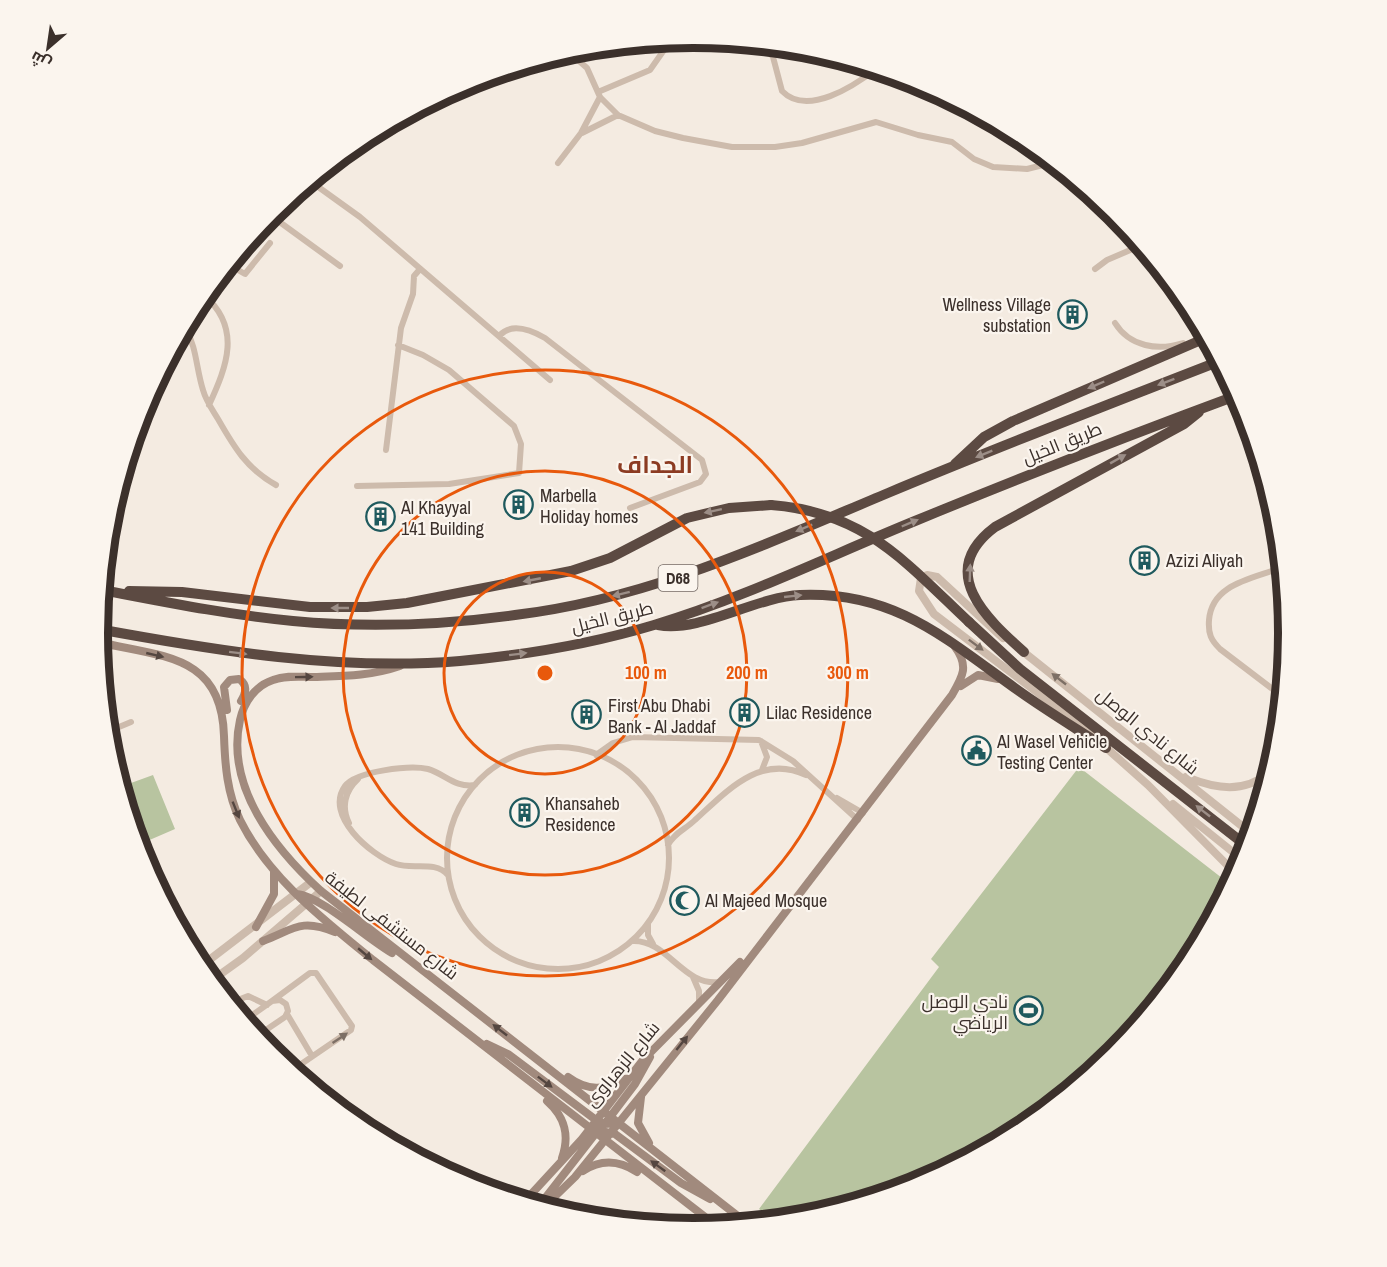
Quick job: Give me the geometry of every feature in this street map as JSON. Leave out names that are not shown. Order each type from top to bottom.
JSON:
[{"type":"highway","points":[[952,467],[975,444],[1003,426],[1200,339]]},
{"type":"highway","name":"طريق الخيل","points":[[109,592],[212,611],[292,621],[406,625],[518,615],[582,604],[690,574],[736,558],[952,467],[1213,364]]},
{"type":"highway","name":"طريق الخيل","points":[[108,631],[202,648],[289,659],[406,664],[526,653],[591,641],[655,625],[749,591],[1116,439],[1229,398]]},
{"type":"highway","points":[[1024,652],[988,619],[972,593],[969,567],[980,541],[995,527],[1184,424],[1202,408]]},
{"type":"highway","points":[[109,592],[182,592],[310,607],[357,608],[407,603],[551,576],[610,558],[687,518],[729,508],[771,505],[819,512],[866,532],[896,554],[1020,669],[1241,841]]},
{"type":"highway","points":[[655,625],[682,626],[788,596],[832,595],[888,606],[945,636],[1020,691],[1106,748]]},
{"type":"main road","name":"شارع الزهراوى","points":[[618,1123],[718,1000],[751,954],[860,817],[952,695],[963,677],[964,663],[945,636]]},
{"type":"main road","name":"شارع مستشفى لطيفة","points":[[108,644],[171,658],[197,670],[206,678],[219,696],[225,736],[226,771],[233,804],[251,838],[274,870],[296,894],[310,901],[343,936],[534,1084],[602,1125]]},
{"type":"main road","name":"شارع مستشفى لطيفة","points":[[406,664],[362,676],[274,679],[255,690],[248,698],[237,734],[242,774],[257,814],[275,842],[311,882],[546,1066],[602,1125]]},
{"type":"main road","name":"شارع الزهراوى","points":[[952,695],[969,679],[983,675],[997,678],[1020,691]]},
{"type":"main road","points":[[225,736],[228,719],[224,687],[227,681],[236,678],[242,681],[246,689],[238,711],[237,734]]},
{"type":"main road","points":[[256,927],[274,894],[274,870]]},
{"type":"main road","points":[[310,901],[377,944],[414,963]]},
{"type":"main road","points":[[263,941],[302,924],[322,927],[343,936]]},
{"type":"main road","name":"شارع الزهراوى","points":[[530,1195],[602,1125],[630,1075],[699,1002],[751,954]]},
{"type":"main road","points":[[478,1041],[508,1054],[681,1183],[726,1207]]},
{"type":"main road","points":[[546,1200],[642,1074],[652,1051]]},
{"type":"main road","points":[[546,1066],[592,1089],[615,1085],[630,1075]]},
{"type":"main road","points":[[534,1084],[541,1096],[559,1113],[565,1124],[565,1148],[558,1166]]},
{"type":"main road","points":[[645,1088],[639,1105],[638,1123],[643,1135],[659,1155]]},
{"type":"main road","points":[[602,1125],[618,1123],[739,1217]]},
{"type":"main road","points":[[602,1125],[605,1140],[707,1219]]},
{"type":"main road","points":[[548,1201],[575,1177],[605,1140]]},
{"type":"main road","points":[[575,1177],[596,1164],[615,1162],[657,1181]]},
{"type":"street","points":[[558,163],[581,133],[599,94],[650,70],[665,49]]},
{"type":"street","points":[[769,53],[775,61],[780,88],[787,96],[801,100],[823,98],[866,74]]},
{"type":"street","points":[[577,59],[590,72],[599,94],[618,115],[655,131],[683,138],[747,147],[802,143],[876,122],[918,135],[952,142],[974,159],[993,167],[1027,169],[1044,165]]},
{"type":"street","points":[[581,133],[618,115]]},
{"type":"street","points":[[316,186],[360,217],[550,380]]},
{"type":"street","points":[[278,221],[340,266]]},
{"type":"street","points":[[235,270],[241,274],[247,273],[270,243]]},
{"type":"street","points":[[1095,269],[1107,260],[1135,248]]},
{"type":"street","points":[[386,450],[402,320],[414,290],[414,276],[420,269]]},
{"type":"street","points":[[209,405],[224,373],[228,339],[222,314],[211,302]]},
{"type":"street","points":[[1115,323],[1133,340],[1156,348],[1171,347],[1199,338]]},
{"type":"street","points":[[499,336],[504,331],[513,328],[545,338],[702,460],[706,474],[700,482],[630,508]]},
{"type":"street","points":[[189,336],[209,405],[239,454],[259,474],[276,485]]},
{"type":"street","points":[[357,486],[449,484],[519,473],[521,444],[514,426],[449,370],[423,355],[398,345]]},
{"type":"street","points":[[1275,570],[1219,593],[1212,604],[1209,628],[1212,640],[1220,649],[1276,692]]},
{"type":"street","name":"شارع نادي الوصل","points":[[1106,748],[1072,718],[934,614],[919,591],[921,578],[927,575],[937,577],[991,629],[1024,652],[1245,829]]},
{"type":"street","points":[[116,728],[131,722]]},
{"type":"street","points":[[596,755],[613,743],[633,736],[759,740],[785,755],[860,817]]},
{"type":"street","points":[[759,740],[767,753],[761,770]]},
{"type":"street","points":[[567,748],[596,755],[623,770],[646,791],[661,818],[668,844],[666,884],[648,924],[632,941],[606,958],[575,968],[554,969],[523,963],[495,949],[471,927],[459,909],[449,878],[447,854],[452,824],[461,804],[475,784],[497,766],[530,751],[567,748]]},
{"type":"street","points":[[1106,748],[1163,800],[1230,868]]},
{"type":"street","points":[[449,878],[440,869],[432,866],[411,867],[392,862],[344,822],[339,800],[350,781],[363,775],[418,768],[434,771],[454,783],[460,793],[461,804]]},
{"type":"street","points":[[668,844],[724,792],[761,770],[791,769],[812,778]]},
{"type":"street","points":[[1177,774],[1226,789],[1251,784],[1261,778]]},
{"type":"street","points":[[454,783],[475,784]]},
{"type":"street","points":[[1163,800],[1178,807],[1236,854]]},
{"type":"street","points":[[432,866],[443,860],[447,854]]},
{"type":"street","points":[[208,961],[256,927],[311,882]]},
{"type":"street","points":[[219,975],[263,941],[321,891]]},
{"type":"street","points":[[648,924],[648,935],[653,945],[692,976],[709,983],[720,982]]},
{"type":"street","points":[[632,941],[653,945]]},
{"type":"street","points":[[250,1016],[310,974],[316,973],[320,976],[352,1028],[298,1066]]},
{"type":"street","points":[[692,976],[699,991],[699,1002]]},
{"type":"street","points":[[237,1000],[244,996],[270,1003],[280,1000],[286,1004],[287,1014],[312,1056]]},
{"type":"street","points":[[254,998],[256,1012]]},
{"type":"street","points":[[263,1031],[287,1014]]},
{"type":"green space","name":"نادي الوصل الرياضي","points":[[1079,767],[1224,880],[1201,926],[1158,990],[1108,1048],[1050,1098],[986,1141],[918,1174],[845,1199],[767,1214],[759,1209],[939,967],[931,959]]},
{"type":"green space","points":[[153,775],[175,829],[147,841],[128,784]]},
{"type":"place","name":"Wellness Village substation","points":[[1072,314]]},
{"type":"place","name":"Marbella Holiday homes","points":[[519,505]]},
{"type":"place","name":"Al Khayyal 141 Building","points":[[380,517]]},
{"type":"place","name":"Azizi Aliyah","points":[[1145,560]]},
{"type":"place","name":"Lilac Residence","points":[[745,712]]},
{"type":"place","name":"First Abu Dhabi Bank - Al Jaddaf","points":[[587,715]]},
{"type":"place","name":"Al Wasel Vehicle Testing Center","points":[[976,751]]},
{"type":"place","name":"Khansaheb Residence","points":[[524,813]]},
{"type":"place","name":"Al Majeed Mosque","points":[[684,900]]},
{"type":"place","name":"نادي الوصل الرياضي","points":[[1029,1011]]},
{"type":"district","name":"الجداف","points":[[655,464]]}]
